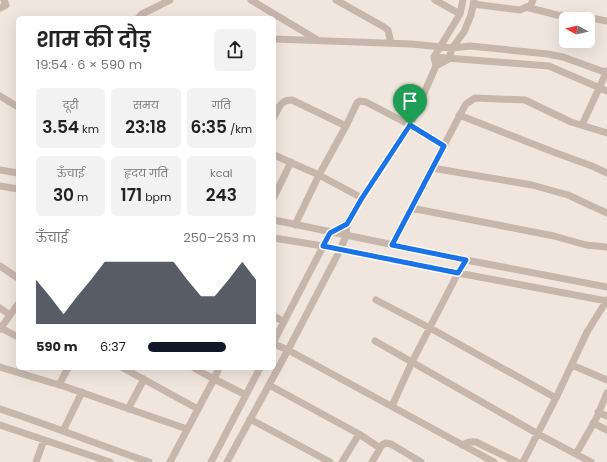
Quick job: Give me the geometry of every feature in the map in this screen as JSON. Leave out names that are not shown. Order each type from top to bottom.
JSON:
[{"type":"street","points":[[0,8],[6,5],[4,0]]},
{"type":"street","points":[[140,16],[170,0]]},
{"type":"street","points":[[251,0],[318,40]]},
{"type":"street","points":[[336,0],[388,30],[391,44]]},
{"type":"street","points":[[435,0],[460,14]]},
{"type":"street","points":[[227,462],[340,250],[346,236],[347,224],[362,198],[410,125],[436,66],[434,57],[460,14],[463,0]]},
{"type":"street","points":[[436,66],[449,59],[452,48],[464,32],[471,15],[474,2],[520,10],[531,5],[533,0]]},
{"type":"street","points":[[526,7],[557,15],[586,17],[607,21]]},
{"type":"street","points":[[276,39],[411,44],[452,48],[470,46],[548,54],[563,57],[607,72],[582,125]]},
{"type":"street","points":[[434,57],[549,66],[607,91]]},
{"type":"street","points":[[0,96],[16,106]]},
{"type":"street","points":[[392,245],[459,115],[466,104],[475,98],[525,100],[571,122],[607,134]]},
{"type":"street","points":[[276,113],[282,102],[292,100],[346,126]]},
{"type":"street","points":[[295,225],[319,175],[357,103],[360,101],[366,102],[410,125],[444,146]]},
{"type":"street","points":[[459,115],[607,173]]},
{"type":"street","points":[[276,156],[319,175],[362,198]]},
{"type":"street","points":[[276,193],[291,162]]},
{"type":"street","points":[[432,168],[532,184],[568,195],[607,213]]},
{"type":"street","points":[[0,170],[16,173]]},
{"type":"street","points":[[0,186],[16,190]]},
{"type":"street","points":[[411,208],[554,236],[586,245],[607,248]]},
{"type":"street","points":[[276,220],[330,233],[607,287]]},
{"type":"street","points":[[276,339],[330,233],[347,224]]},
{"type":"street","points":[[276,240],[323,246],[458,273],[607,300],[587,332],[556,398],[523,462]]},
{"type":"street","points":[[392,406],[412,362],[466,260]]},
{"type":"street","points":[[0,266],[16,277]]},
{"type":"street","points":[[376,300],[430,328],[556,398]]},
{"type":"street","points":[[16,307],[0,329],[16,336]]},
{"type":"street","points":[[0,308],[10,315]]},
{"type":"street","points":[[276,317],[284,322]]},
{"type":"street","points":[[375,341],[590,462]]},
{"type":"street","points":[[276,344],[494,462]]},
{"type":"street","points":[[572,365],[607,380]]},
{"type":"street","points":[[0,367],[59,384],[187,429]]},
{"type":"street","points":[[59,384],[67,370]]},
{"type":"street","points":[[127,370],[198,409]]},
{"type":"street","points":[[197,370],[214,380],[246,395]]},
{"type":"street","points":[[170,462],[218,370]]},
{"type":"street","points":[[211,462],[259,370]]},
{"type":"street","points":[[128,408],[144,379]]},
{"type":"street","points":[[269,385],[359,434],[380,448]]},
{"type":"street","points":[[62,431],[82,392]]},
{"type":"street","points":[[576,454],[607,393]]},
{"type":"street","points":[[0,409],[117,452],[150,462]]},
{"type":"street","points":[[598,412],[607,416]]},
{"type":"street","points":[[250,419],[330,462]]},
{"type":"street","points":[[593,423],[607,430]]},
{"type":"street","points":[[0,425],[110,462]]},
{"type":"street","points":[[342,462],[359,434]]},
{"type":"street","points":[[36,462],[44,440]]},
{"type":"street","points":[[462,445],[467,442],[476,442],[517,462]]},
{"type":"street","points":[[372,462],[383,444],[388,444],[421,462]]},
{"type":"route","points":[[410,125],[444,146],[392,245],[466,260],[458,273],[323,246],[330,233],[347,224],[362,198],[410,125]]}]
